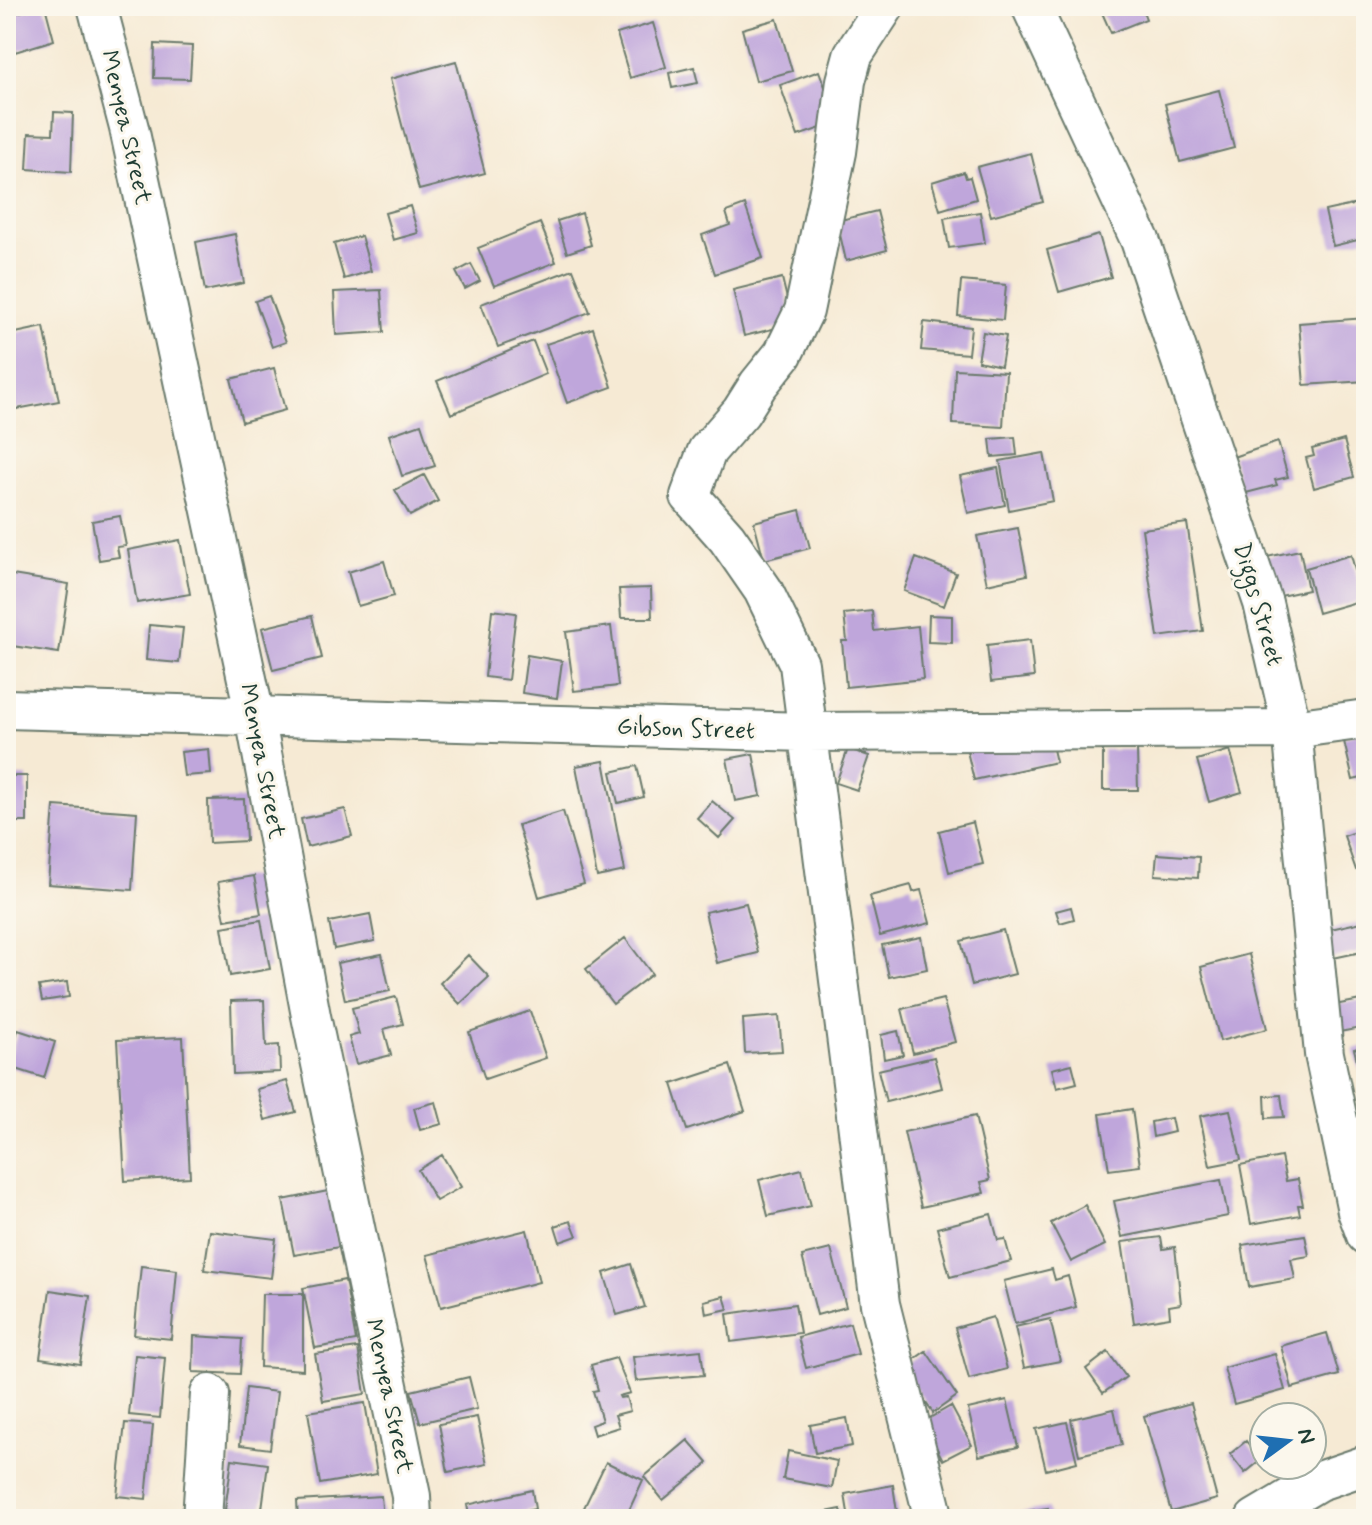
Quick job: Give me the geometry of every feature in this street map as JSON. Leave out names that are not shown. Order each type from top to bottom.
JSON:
[{"type":"street","name":"Menyea Street","points":[[97,6],[129,128],[255,716],[311,1016],[411,1496],[412,1519]]},
{"type":"street","points":[[885,6],[853,55],[846,81],[837,152],[804,311],[783,354],[741,412],[707,451],[690,496],[727,538],[763,590],[799,664],[880,1304],[934,1519]]},
{"type":"street","name":"Diggs Street","points":[[1031,6],[1140,240],[1263,603],[1292,729],[1324,1054],[1357,1211],[1366,1235]]},
{"type":"street","name":"Gibson Street","points":[[6,709],[806,732],[1292,729],[1366,719]]},
{"type":"street","points":[[202,1519],[210,1394]]},
{"type":"street","points":[[1255,1519],[1319,1481],[1366,1465]]},
{"type":"building","points":[[45,6],[54,40],[15,52],[6,16]]},
{"type":"building","points":[[1099,6],[1141,6],[1146,19],[1111,33]]},
{"type":"building","points":[[777,19],[792,71],[756,81],[742,29]]},
{"type":"building","points":[[653,23],[666,67],[630,78],[617,34]]},
{"type":"building","points":[[155,44],[192,46],[190,79],[154,78]]},
{"type":"building","points":[[456,61],[485,173],[419,190],[390,79]]},
{"type":"building","points":[[694,67],[698,83],[672,88],[669,73]]},
{"type":"building","points":[[819,71],[838,122],[798,136],[780,85]]},
{"type":"building","points":[[1219,90],[1234,148],[1180,162],[1165,104]]},
{"type":"building","points":[[54,112],[73,113],[71,172],[27,169],[29,133],[53,134]]},
{"type":"building","points":[[1031,153],[1043,202],[991,216],[977,167]]},
{"type":"building","points":[[964,172],[966,178],[970,177],[976,199],[940,210],[932,182]]},
{"type":"building","points":[[1366,202],[1366,238],[1333,246],[1325,211]]},
{"type":"building","points":[[745,205],[763,258],[715,274],[702,235],[730,225],[726,212]]},
{"type":"building","points":[[410,206],[418,233],[393,240],[385,213]]},
{"type":"building","points":[[877,211],[887,250],[846,261],[837,221]]},
{"type":"building","points":[[980,212],[985,243],[949,248],[944,218]]},
{"type":"building","points":[[582,213],[591,245],[567,253],[557,221]]},
{"type":"building","points":[[540,223],[556,262],[494,286],[478,248]]},
{"type":"building","points":[[235,234],[244,283],[205,291],[196,242]]},
{"type":"building","points":[[1099,235],[1111,277],[1059,292],[1047,250]]},
{"type":"building","points":[[361,236],[371,271],[344,279],[334,244]]},
{"type":"building","points":[[471,264],[480,281],[465,289],[456,272]]},
{"type":"building","points":[[573,269],[590,312],[498,347],[481,304]]},
{"type":"building","points":[[782,278],[793,324],[744,336],[733,290]]},
{"type":"building","points":[[961,281],[1006,285],[1003,320],[958,316]]},
{"type":"building","points":[[381,290],[384,332],[336,335],[334,292]]},
{"type":"building","points":[[269,296],[286,342],[272,347],[255,301]]},
{"type":"building","points":[[1366,318],[1366,381],[1304,385],[1299,323]]},
{"type":"building","points":[[924,322],[971,327],[968,354],[921,350]]},
{"type":"building","points":[[44,327],[59,401],[6,411],[6,335]]},
{"type":"building","points":[[593,328],[612,387],[567,403],[546,344]]},
{"type":"building","points":[[983,332],[1006,336],[1001,366],[978,361]]},
{"type":"building","points":[[533,341],[546,374],[451,414],[437,381]]},
{"type":"building","points":[[274,368],[285,410],[242,422],[231,379]]},
{"type":"building","points":[[955,369],[1006,372],[1003,427],[953,424]]},
{"type":"building","points":[[421,424],[435,466],[402,476],[389,435]]},
{"type":"building","points":[[1015,437],[1017,455],[992,457],[990,439]]},
{"type":"building","points":[[1344,440],[1354,477],[1314,488],[1306,458],[1314,456],[1312,449]]},
{"type":"building","points":[[1278,442],[1288,477],[1275,480],[1277,485],[1242,494],[1233,457]]},
{"type":"building","points":[[1044,453],[1053,501],[1009,510],[1000,461]]},
{"type":"building","points":[[998,468],[1005,505],[968,513],[960,476]]},
{"type":"building","points":[[424,475],[438,501],[410,516],[395,490]]},
{"type":"building","points":[[800,510],[810,548],[764,560],[754,522]]},
{"type":"building","points":[[120,516],[126,546],[117,547],[119,557],[99,560],[92,521]]},
{"type":"building","points":[[1187,523],[1203,631],[1158,637],[1142,529]]},
{"type":"building","points":[[1018,528],[1027,575],[987,584],[977,536]]},
{"type":"building","points":[[180,540],[190,594],[137,603],[128,550]]},
{"type":"building","points":[[1300,550],[1308,590],[1271,598],[1262,558]]},
{"type":"building","points":[[1351,555],[1363,600],[1318,613],[1306,568]]},
{"type":"building","points":[[916,558],[956,573],[944,606],[904,591]]},
{"type":"building","points":[[384,561],[394,596],[358,606],[348,572]]},
{"type":"building","points":[[6,574],[69,584],[59,653],[6,645]]},
{"type":"building","points":[[651,588],[652,618],[621,618],[619,589]]},
{"type":"building","points":[[492,610],[516,613],[508,680],[485,677]]},
{"type":"building","points":[[872,611],[874,631],[918,626],[923,679],[846,687],[842,641],[847,641],[844,614]]},
{"type":"building","points":[[929,615],[952,616],[952,643],[928,642]]},
{"type":"building","points":[[312,616],[322,658],[273,670],[262,628]]},
{"type":"building","points":[[149,625],[183,628],[179,663],[146,660]]},
{"type":"building","points":[[611,626],[618,686],[574,691],[566,632]]},
{"type":"building","points":[[1030,640],[1034,677],[991,682],[987,645]]},
{"type":"building","points":[[527,655],[562,661],[557,698],[522,693]]},
{"type":"building","points":[[1048,728],[1056,762],[974,780],[966,747]]},
{"type":"building","points":[[1366,731],[1366,777],[1353,780],[1343,737]]},
{"type":"building","points":[[209,749],[211,774],[184,776],[181,752]]},
{"type":"building","points":[[848,749],[869,756],[857,790],[836,783]]},
{"type":"building","points":[[1103,750],[1137,750],[1138,790],[1103,790]]},
{"type":"building","points":[[1230,750],[1242,792],[1209,802],[1197,760]]},
{"type":"building","points":[[753,754],[761,796],[735,801],[727,759]]},
{"type":"building","points":[[604,761],[625,871],[597,877],[576,766]]},
{"type":"building","points":[[637,766],[644,797],[618,803],[611,772]]},
{"type":"building","points":[[6,776],[27,776],[27,822],[6,822]]},
{"type":"building","points":[[244,799],[246,841],[209,843],[208,800]]},
{"type":"building","points":[[712,801],[735,820],[719,838],[697,818]]},
{"type":"building","points":[[54,806],[137,812],[132,890],[48,884]]},
{"type":"building","points":[[345,809],[352,836],[307,847],[301,819]]},
{"type":"building","points":[[563,811],[584,884],[539,897],[518,825]]},
{"type":"building","points":[[973,822],[983,864],[949,872],[939,831]]},
{"type":"building","points":[[1366,828],[1366,867],[1356,870],[1344,836]]},
{"type":"building","points":[[1157,854],[1199,857],[1198,878],[1155,875]]},
{"type":"building","points":[[254,876],[261,914],[225,920],[218,882]]},
{"type":"building","points":[[911,885],[913,892],[921,890],[930,923],[880,936],[870,896]]},
{"type":"building","points":[[746,903],[758,953],[717,963],[705,912]]},
{"type":"building","points":[[1071,907],[1074,919],[1060,923],[1056,911]]},
{"type":"building","points":[[370,914],[375,941],[334,949],[329,922]]},
{"type":"building","points":[[261,920],[270,969],[230,976],[222,927]]},
{"type":"building","points":[[1366,921],[1366,951],[1310,963],[1304,935]]},
{"type":"building","points":[[1003,930],[1015,974],[972,985],[961,941]]},
{"type":"building","points":[[921,937],[927,969],[889,977],[882,945]]},
{"type":"building","points":[[625,938],[652,974],[613,1004],[586,969]]},
{"type":"building","points":[[382,954],[390,991],[345,1000],[337,963]]},
{"type":"building","points":[[1249,954],[1267,1029],[1220,1041],[1201,967]]},
{"type":"building","points":[[468,955],[489,977],[460,1004],[440,983]]},
{"type":"building","points":[[67,982],[69,997],[42,1001],[39,986]]},
{"type":"building","points":[[396,997],[403,1024],[384,1029],[391,1055],[356,1064],[349,1037],[359,1034],[352,1008]]},
{"type":"building","points":[[943,999],[955,1042],[913,1053],[902,1009]]},
{"type":"building","points":[[1366,999],[1366,1027],[1329,1034],[1324,1007]]},
{"type":"building","points":[[264,1000],[266,1046],[279,1045],[280,1072],[233,1074],[231,1001]]},
{"type":"building","points":[[530,1011],[546,1058],[485,1079],[469,1032]]},
{"type":"building","points":[[779,1016],[782,1051],[745,1053],[743,1019]]},
{"type":"building","points":[[18,1030],[55,1042],[44,1078],[7,1066]]},
{"type":"building","points":[[898,1031],[903,1055],[884,1059],[881,1035]]},
{"type":"building","points":[[183,1037],[190,1177],[125,1181],[117,1040]]},
{"type":"building","points":[[1366,1046],[1366,1091],[1365,1091],[1354,1049]]},
{"type":"building","points":[[934,1057],[942,1088],[886,1102],[878,1070]]},
{"type":"building","points":[[1072,1064],[1077,1083],[1057,1088],[1052,1069]]},
{"type":"building","points":[[730,1065],[745,1111],[687,1130],[672,1084]]},
{"type":"building","points":[[287,1081],[296,1112],[265,1120],[257,1089]]},
{"type":"building","points":[[1281,1095],[1284,1117],[1266,1118],[1265,1096]]},
{"type":"building","points":[[436,1102],[442,1124],[420,1130],[414,1108]]},
{"type":"building","points":[[1132,1109],[1140,1166],[1109,1170],[1100,1114]]},
{"type":"building","points":[[1230,1110],[1241,1160],[1210,1166],[1200,1116]]},
{"type":"building","points":[[975,1116],[990,1180],[981,1182],[984,1193],[921,1207],[904,1132]]},
{"type":"building","points":[[1171,1118],[1174,1132],[1153,1137],[1151,1122]]},
{"type":"building","points":[[442,1155],[461,1187],[436,1201],[418,1170]]},
{"type":"building","points":[[1281,1157],[1286,1181],[1298,1179],[1303,1205],[1298,1205],[1300,1215],[1251,1224],[1240,1165]]},
{"type":"building","points":[[802,1169],[811,1206],[768,1216],[759,1180]]},
{"type":"building","points":[[1221,1180],[1228,1216],[1122,1237],[1114,1201]]},
{"type":"building","points":[[328,1191],[339,1247],[294,1255],[283,1200]]},
{"type":"building","points":[[1085,1205],[1105,1245],[1071,1262],[1051,1223]]},
{"type":"building","points":[[991,1214],[998,1240],[1005,1239],[1011,1261],[950,1277],[937,1228]]},
{"type":"building","points":[[571,1221],[577,1236],[560,1242],[555,1226]]},
{"type":"building","points":[[527,1230],[539,1282],[441,1307],[427,1255]]},
{"type":"building","points":[[210,1231],[276,1239],[271,1278],[204,1270]]},
{"type":"building","points":[[1305,1235],[1309,1256],[1291,1259],[1295,1279],[1249,1287],[1242,1245]]},
{"type":"building","points":[[1161,1237],[1163,1249],[1175,1247],[1181,1304],[1169,1306],[1170,1317],[1134,1323],[1122,1242]]},
{"type":"building","points":[[831,1249],[846,1307],[817,1315],[802,1256]]},
{"type":"building","points":[[631,1264],[645,1307],[617,1315],[604,1273]]},
{"type":"building","points":[[141,1266],[177,1270],[171,1339],[134,1335]]},
{"type":"building","points":[[1052,1269],[1055,1280],[1068,1276],[1076,1307],[1015,1324],[1004,1281]]},
{"type":"building","points":[[345,1280],[356,1341],[315,1348],[303,1288]]},
{"type":"building","points":[[50,1290],[90,1296],[80,1364],[40,1358]]},
{"type":"building","points":[[262,1294],[303,1294],[303,1370],[260,1367]]},
{"type":"building","points":[[724,1296],[728,1309],[706,1314],[704,1301]]},
{"type":"building","points":[[795,1304],[800,1333],[731,1342],[727,1314]]},
{"type":"building","points":[[993,1317],[1007,1369],[969,1379],[955,1328]]},
{"type":"building","points":[[1050,1319],[1060,1361],[1024,1368],[1015,1327]]},
{"type":"building","points":[[850,1323],[858,1354],[806,1368],[798,1337]]},
{"type":"building","points":[[1327,1333],[1339,1375],[1292,1388],[1281,1346]]},
{"type":"building","points":[[194,1336],[242,1339],[240,1374],[193,1372]]},
{"type":"building","points":[[358,1348],[365,1394],[323,1401],[315,1354]]},
{"type":"building","points":[[701,1350],[704,1375],[636,1381],[633,1357]]},
{"type":"building","points":[[926,1351],[957,1396],[933,1413],[902,1368]]},
{"type":"building","points":[[1108,1352],[1126,1377],[1103,1393],[1086,1369]]},
{"type":"building","points":[[1275,1354],[1285,1390],[1234,1404],[1224,1368]]},
{"type":"building","points":[[135,1355],[165,1358],[160,1418],[129,1415]]},
{"type":"building","points":[[616,1358],[630,1393],[619,1396],[626,1397],[630,1411],[615,1415],[619,1427],[594,1435],[591,1425],[602,1421],[593,1391],[598,1390],[591,1365]]},
{"type":"building","points":[[469,1377],[477,1409],[420,1423],[411,1391]]},
{"type":"building","points":[[246,1388],[277,1392],[270,1449],[240,1445]]},
{"type":"building","points":[[1007,1400],[1018,1447],[979,1456],[968,1409]]},
{"type":"building","points":[[365,1403],[377,1474],[320,1484],[308,1412]]},
{"type":"building","points":[[1191,1403],[1217,1499],[1171,1512],[1144,1416]]},
{"type":"building","points":[[951,1406],[972,1445],[943,1460],[923,1422]]},
{"type":"building","points":[[1114,1409],[1122,1445],[1079,1455],[1071,1419]]},
{"type":"building","points":[[477,1417],[487,1464],[448,1472],[439,1424]]},
{"type":"building","points":[[847,1418],[852,1446],[815,1453],[810,1425]]},
{"type":"building","points":[[1067,1422],[1077,1462],[1046,1470],[1036,1429]]},
{"type":"building","points":[[125,1423],[153,1425],[146,1499],[117,1496]]},
{"type":"building","points":[[688,1440],[708,1463],[663,1500],[644,1477]]},
{"type":"building","points":[[1246,1441],[1248,1471],[1245,1473],[1230,1454]]},
{"type":"building","points":[[788,1451],[837,1461],[832,1488],[783,1479]]},
{"type":"building","points":[[232,1459],[268,1464],[261,1516],[225,1510]]},
{"type":"building","points":[[606,1462],[643,1480],[625,1519],[586,1519],[580,1516]]},
{"type":"building","points":[[893,1485],[898,1519],[849,1519],[845,1494]]},
{"type":"building","points":[[532,1490],[535,1509],[488,1519],[470,1519],[467,1505]]},
{"type":"building","points":[[381,1496],[383,1519],[298,1519],[297,1501]]},
{"type":"building","points":[[1048,1508],[1050,1519],[1009,1519],[1008,1514]]},
{"type":"building","points":[[841,1509],[843,1519],[822,1519],[821,1513]]}]
